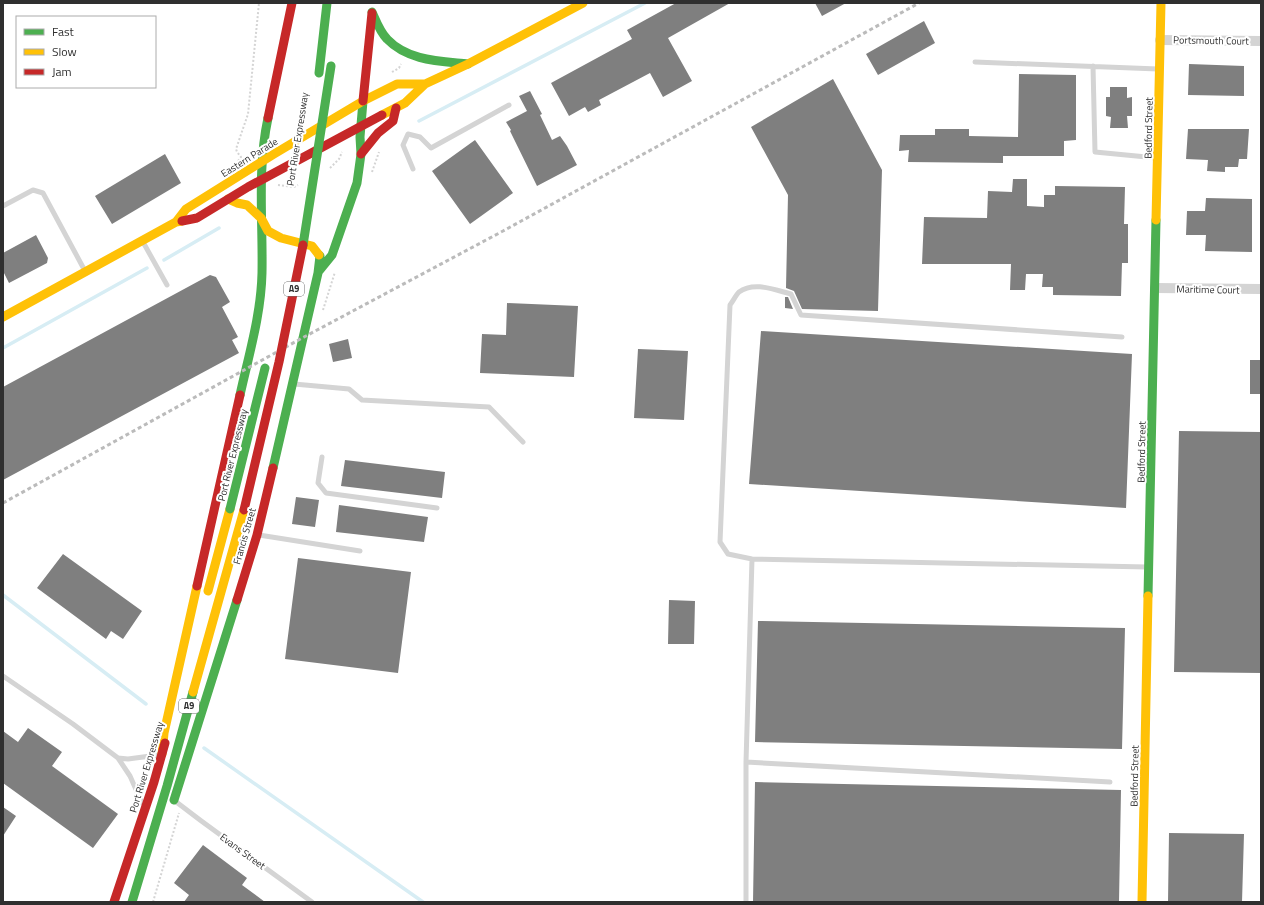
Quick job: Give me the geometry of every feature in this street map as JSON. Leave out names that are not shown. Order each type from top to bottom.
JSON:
[{"type":"main road","points":[[162,754],[166,725],[239,398],[255,333],[260,305],[262,273],[261,162],[263,140],[292,3]]},
{"type":"main road","points":[[318,77],[327,3]]},
{"type":"main road","name":"Eastern Parade","points":[[3,317],[176,222],[197,218],[261,181],[301,164],[405,103],[425,84],[468,64],[583,3]]},
{"type":"main road","name":"Bedford Street","points":[[1142,902],[1161,3]]},
{"type":"main road","points":[[372,8],[379,27],[387,39],[406,53],[419,58],[468,64]]},
{"type":"main road","points":[[318,273],[332,255],[357,183],[361,154],[361,128],[372,8]]},
{"type":"main road","name":"A9","points":[[132,902],[167,786],[244,510],[279,361],[298,268],[321,137],[332,62]]},
{"type":"main road","name":"Eastern Parade","points":[[176,222],[186,209],[274,154],[363,102],[397,84],[425,84]]},
{"type":"main road","points":[[361,154],[378,133],[393,121],[396,108]]},
{"type":"main road","name":"Port River Expressway","points":[[301,164],[312,119]]},
{"type":"main road","points":[[263,140],[274,154],[283,159],[301,164]]},
{"type":"main road","points":[[228,199],[247,205],[261,218],[268,231],[281,238],[312,246],[320,256],[318,273]]},
{"type":"main road","points":[[289,250],[292,235]]},
{"type":"main road","name":"Francis Street","points":[[176,804],[257,535],[294,384],[318,273]]},
{"type":"main road","name":"Port River Expressway","points":[[205,601],[230,509],[268,356]]},
{"type":"main road","name":"Port River Expressway","points":[[114,902],[145,810],[196,632]]},
{"type":"main road","points":[[140,902],[157,851]]},
{"type":"street","name":"Portsmouth Court","points":[[1160,40],[1261,41]]},
{"type":"street","name":"Maritime Court","points":[[1155,288],[1261,289]]},
{"type":"lane","points":[[975,62],[1160,69]]},
{"type":"lane","points":[[1093,66],[1095,152],[1158,158]]},
{"type":"lane","points":[[413,169],[403,145],[408,134],[420,137],[430,148],[509,105]]},
{"type":"lane","points":[[3,206],[33,190],[43,193],[86,272]]},
{"type":"lane","points":[[143,241],[167,286]]},
{"type":"lane","points":[[1122,337],[801,315],[791,294],[765,287],[751,287],[739,292],[730,305],[720,542],[728,554],[752,559],[1149,567]]},
{"type":"lane","points":[[294,384],[349,389],[362,400],[489,407],[523,442]]},
{"type":"lane","points":[[322,457],[318,483],[326,493],[437,508]]},
{"type":"lane","points":[[257,535],[360,552]]},
{"type":"lane","points":[[746,902],[746,762],[752,559]]},
{"type":"lane","points":[[3,676],[73,724],[118,758],[130,776],[145,810]]},
{"type":"lane","points":[[118,758],[128,759],[162,754]]},
{"type":"lane","points":[[746,762],[1110,782]]},
{"type":"lane","name":"Evans Street","points":[[176,804],[312,902]]},
{"type":"path","points":[[237,162],[241,157],[236,149],[248,114],[259,3]]},
{"type":"path","points":[[153,902],[176,804]]},
{"type":"building","points":[[676,3],[730,3],[668,38],[692,81],[663,97],[650,73],[599,100],[601,105],[588,112],[585,107],[569,116],[551,83],[632,39],[627,30]]},
{"type":"building","points":[[815,3],[846,3],[822,16]]},
{"type":"building","points":[[924,21],[935,43],[878,75],[866,54]]},
{"type":"building","points":[[1189,64],[1244,66],[1244,96],[1188,95]]},
{"type":"building","points":[[1019,74],[1076,75],[1076,140],[1064,141],[1064,156],[1003,156],[1003,163],[908,162],[909,150],[899,151],[900,135],[935,135],[935,129],[969,129],[969,136],[1018,137]]},
{"type":"building","points":[[833,79],[882,170],[878,311],[802,309],[794,291],[786,288],[788,195],[751,127]]},
{"type":"building","points":[[1110,87],[1127,87],[1127,98],[1132,97],[1132,116],[1127,116],[1128,128],[1110,128],[1111,117],[1106,116],[1106,97],[1110,97]]},
{"type":"building","points":[[530,91],[542,114],[540,115],[552,140],[560,136],[577,165],[537,186],[506,122],[527,111],[519,96]]},
{"type":"building","points":[[1188,129],[1249,129],[1247,159],[1239,159],[1238,167],[1225,167],[1225,172],[1207,171],[1208,160],[1186,159]]},
{"type":"building","points":[[475,140],[513,193],[470,224],[432,171]]},
{"type":"building","points":[[165,154],[181,183],[112,224],[95,196]]},
{"type":"building","points":[[1013,179],[1027,179],[1027,206],[1044,207],[1044,195],[1055,195],[1055,186],[1125,187],[1124,224],[1128,224],[1128,263],[1122,263],[1121,296],[1053,295],[1053,287],[1042,287],[1043,274],[1026,274],[1025,290],[1010,290],[1011,264],[922,264],[924,217],[987,218],[988,191],[1012,192]]},
{"type":"building","points":[[1206,198],[1252,199],[1252,252],[1205,251],[1206,235],[1186,235],[1187,211],[1205,211]]},
{"type":"building","points":[[36,235],[48,258],[47,263],[9,283],[3,271],[3,253]]},
{"type":"building","points":[[210,275],[216,277],[230,302],[222,307],[238,337],[232,340],[239,353],[3,480],[3,387]]},
{"type":"building","points":[[785,297],[788,297],[793,309],[785,308]]},
{"type":"building","points":[[507,303],[578,306],[574,377],[480,373],[482,334],[506,335]]},
{"type":"building","points":[[761,331],[1132,354],[1126,508],[749,484]]},
{"type":"building","points":[[348,339],[352,358],[333,362],[329,344]]},
{"type":"building","points":[[638,349],[688,351],[684,420],[634,418]]},
{"type":"building","points":[[1250,360],[1261,360],[1261,394],[1250,394]]},
{"type":"building","points":[[1179,431],[1261,432],[1261,673],[1174,672]]},
{"type":"building","points":[[345,460],[445,472],[442,498],[341,486]]},
{"type":"building","points":[[296,497],[319,500],[315,527],[292,524]]},
{"type":"building","points":[[339,505],[428,517],[424,542],[336,532]]},
{"type":"building","points":[[63,554],[142,611],[123,639],[111,631],[106,639],[37,588]]},
{"type":"building","points":[[298,558],[411,572],[398,673],[285,659]]},
{"type":"building","points":[[669,600],[695,601],[694,644],[668,644]]},
{"type":"building","points":[[758,621],[1125,628],[1122,749],[755,742]]},
{"type":"building","points":[[28,728],[62,752],[52,766],[118,814],[93,848],[3,783],[3,731],[18,742]]},
{"type":"building","points":[[755,782],[1121,790],[1119,902],[753,902]]},
{"type":"building","points":[[3,807],[16,816],[3,836]]},
{"type":"building","points":[[1169,833],[1244,834],[1242,902],[1168,902]]},
{"type":"building","points":[[203,845],[247,878],[242,885],[265,902],[184,902],[189,895],[174,883]]},
{"type":"waterway","points":[[419,121],[645,3]]},
{"type":"waterway","points":[[164,260],[219,228]]},
{"type":"waterway","points":[[3,348],[147,268]]},
{"type":"waterway","points":[[3,595],[146,704]]},
{"type":"waterway","points":[[204,748],[423,902]]},
{"type":"railway","points":[[3,503],[304,337],[503,231],[919,3]]},
{"type":"traffic: fast","points":[[319,73],[327,3]]},
{"type":"traffic: fast","points":[[372,12],[378,26],[387,39],[405,52],[425,59],[468,64]]},
{"type":"traffic: fast","points":[[303,245],[331,66]]},
{"type":"traffic: fast","points":[[319,271],[332,255],[357,183],[361,154],[360,137],[363,101]]},
{"type":"traffic: fast","points":[[240,395],[254,334],[261,289],[261,195],[263,156],[268,118]]},
{"type":"traffic: fast","points":[[1148,596],[1156,220]]},
{"type":"traffic: fast","points":[[273,468],[318,273],[319,255]]},
{"type":"traffic: fast","points":[[230,509],[265,368]]},
{"type":"traffic: fast","points":[[174,800],[237,600]]},
{"type":"traffic: fast","points":[[132,902],[167,786],[193,692]]},
{"type":"traffic: slow","points":[[382,115],[405,103],[425,84],[468,64],[583,3]]},
{"type":"traffic: slow","points":[[1156,220],[1161,3]]},
{"type":"traffic: slow","points":[[176,222],[186,209],[363,101],[397,84],[425,84]]},
{"type":"traffic: slow","points":[[228,199],[247,205],[261,218],[268,231],[281,238],[312,246],[319,255]]},
{"type":"traffic: slow","points":[[3,317],[176,222],[182,221]]},
{"type":"traffic: slow","points":[[208,591],[230,509]]},
{"type":"traffic: slow","points":[[193,692],[244,510]]},
{"type":"traffic: slow","points":[[162,754],[164,733],[197,586]]},
{"type":"traffic: slow","points":[[1142,902],[1148,596]]},
{"type":"traffic: jam","points":[[268,118],[292,3]]},
{"type":"traffic: jam","points":[[363,101],[372,13]]},
{"type":"traffic: jam","points":[[361,154],[378,133],[393,121],[396,108]]},
{"type":"traffic: jam","points":[[182,221],[197,218],[248,187],[382,115]]},
{"type":"traffic: jam","points":[[244,510],[279,362],[303,245]]},
{"type":"traffic: jam","points":[[197,586],[240,395]]},
{"type":"traffic: jam","points":[[237,600],[257,535],[273,468]]},
{"type":"traffic: jam","points":[[114,902],[154,782],[165,743]]}]
